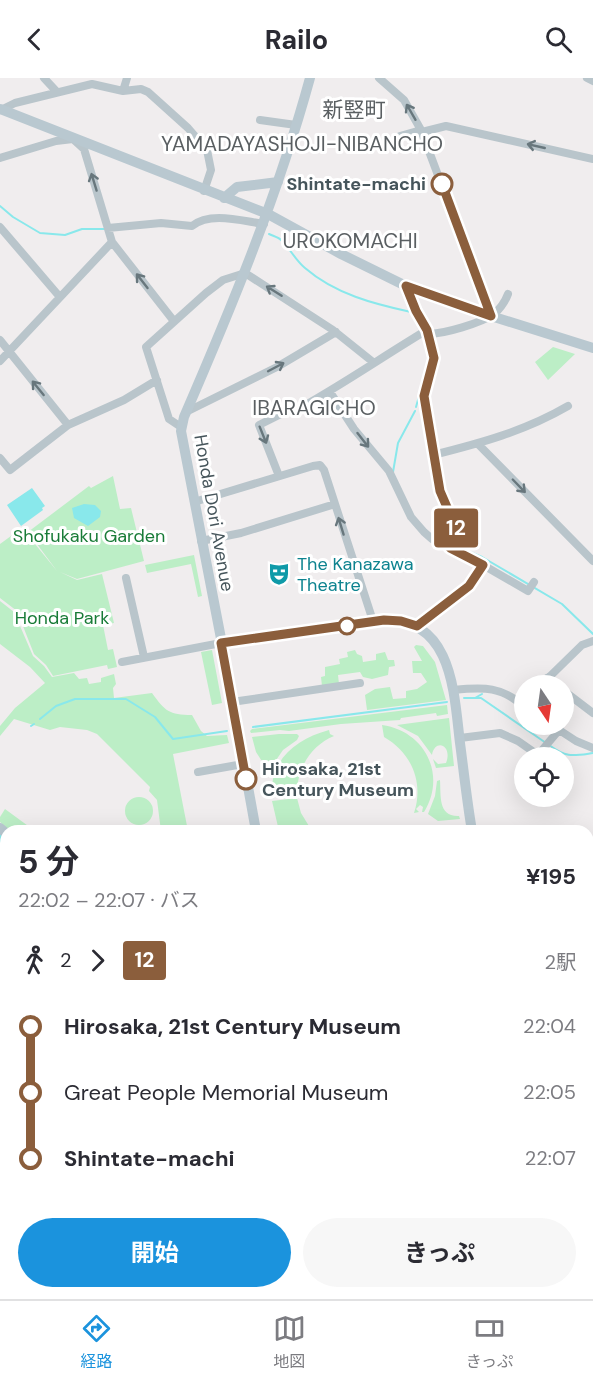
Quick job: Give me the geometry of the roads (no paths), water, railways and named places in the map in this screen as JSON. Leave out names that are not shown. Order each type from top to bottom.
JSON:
[{"type":"street","points":[[44,78],[57,93]]},
{"type":"street","points":[[123,91],[127,78]]},
{"type":"street","name":"Honda Dori Avenue","points":[[255,825],[181,427],[266,219],[310,78]]},
{"type":"street","points":[[379,78],[405,100],[421,131],[491,316]]},
{"type":"street","points":[[587,78],[593,81]]},
{"type":"street","points":[[0,110],[15,103],[92,84],[123,91],[141,89],[148,92],[188,128],[207,150],[211,170],[204,190]]},
{"type":"street","points":[[0,110],[224,198],[406,286],[593,348]]},
{"type":"street","points":[[260,120],[296,124]]},
{"type":"street","points":[[400,136],[446,126],[593,159]]},
{"type":"street","points":[[0,158],[56,141],[73,139],[84,149],[112,242],[173,320]]},
{"type":"street","points":[[224,198],[237,187],[278,182]]},
{"type":"street","points":[[108,228],[161,223],[192,226],[196,222],[214,218],[266,219]]},
{"type":"street","points":[[0,227],[59,296]]},
{"type":"street","points":[[0,361],[112,242]]},
{"type":"street","points":[[181,427],[169,419],[146,347],[173,320],[223,280],[245,273],[336,332],[373,362]]},
{"type":"street","points":[[406,286],[428,332],[434,358],[424,396],[440,491],[456,528],[450,548]]},
{"type":"street","points":[[279,476],[259,425],[287,411],[293,412],[330,392],[373,362],[428,332],[453,329],[491,316],[500,308],[508,294]]},
{"type":"street","points":[[186,412],[278,366],[336,332]]},
{"type":"street","points":[[0,340],[68,424]]},
{"type":"street","points":[[0,458],[10,470],[68,424],[124,400],[157,381]]},
{"type":"street","points":[[330,392],[354,429],[389,471],[411,517],[432,539],[528,591],[534,582]]},
{"type":"street","points":[[433,455],[478,444],[523,429],[568,406]]},
{"type":"street","points":[[478,444],[593,561]]},
{"type":"street","points":[[194,502],[320,465],[324,470],[373,621]]},
{"type":"street","points":[[201,541],[240,533],[334,504]]},
{"type":"street","points":[[417,626],[469,586],[483,565]]},
{"type":"street","points":[[126,578],[144,657]]},
{"type":"street","points":[[122,662],[221,643],[373,621],[396,620],[417,626],[430,638],[444,657],[450,673],[471,825]]},
{"type":"street","points":[[550,675],[582,645],[593,641]]},
{"type":"street","points":[[232,702],[360,683]]},
{"type":"street","points":[[454,690],[487,688],[501,692],[514,700]]},
{"type":"street","points":[[574,699],[593,713]]},
{"type":"street","points":[[460,738],[501,733],[518,741],[538,755],[555,735]]},
{"type":"street","points":[[567,735],[585,746],[593,748]]},
{"type":"street","points":[[198,772],[243,764]]},
{"type":"water","points":[[32,488],[45,506],[21,526],[7,505]]},
{"type":"water","points":[[84,504],[95,505],[101,511],[100,517],[88,526],[74,518],[72,508]]},
{"type":"waterway","points":[[0,206],[13,217],[40,233],[65,235],[82,229],[105,229]]},
{"type":"waterway","points":[[269,234],[280,239],[301,265],[329,285],[355,297],[411,312],[418,322]]},
{"type":"waterway","points":[[416,407],[428,364],[428,349]]},
{"type":"waterway","points":[[393,472],[398,443],[415,411]]},
{"type":"waterway","points":[[458,547],[482,557],[562,604],[593,634]]},
{"type":"waterway","points":[[475,698],[482,694]]},
{"type":"waterway","points":[[464,698],[481,698],[546,743]]},
{"type":"waterway","points":[[40,719],[56,706],[75,699],[126,699],[155,717],[173,739],[227,731]]},
{"type":"waterway","points":[[253,727],[447,702]]},
{"type":"waterway","points":[[549,745],[570,755],[593,753]]},
{"type":"place","name":"Shintate-machi","points":[[442,184]]},
{"type":"place","name":"The Kanazawa Theatre","points":[[279,574]]},
{"type":"place","name":"Hirosaka, 21st Century Museum","points":[[246,779]]},
{"type":"district","name":"新竪町","points":[[354,110]]},
{"type":"district","name":"YAMADAYASHOJI-NIBANCHO","points":[[302,144]]},
{"type":"district","name":"UROKOMACHI","points":[[350,241]]},
{"type":"district","name":"IBARAGICHO","points":[[314,408]]},
{"type":"park label","name":"Shofukaku Garden","points":[[89,536]]},
{"type":"park label","name":"Honda Park","points":[[62,618]]}]
